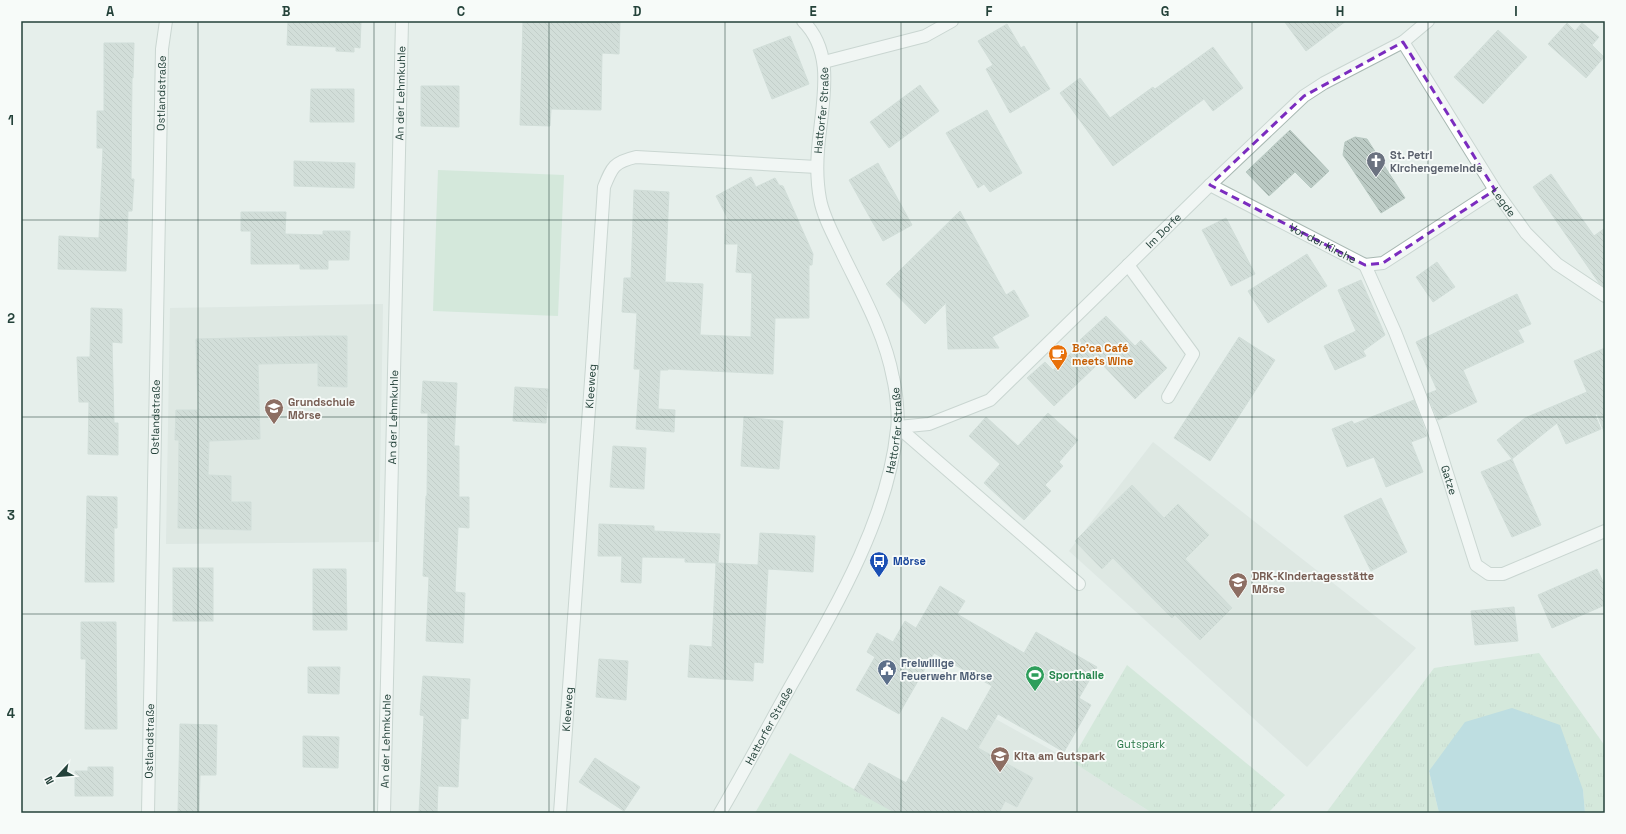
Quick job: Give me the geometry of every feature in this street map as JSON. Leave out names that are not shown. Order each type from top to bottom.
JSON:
[{"type":"street","name":"Ostlandstraße","points":[[148,813],[162,57],[166,21]]},
{"type":"street","name":"An der Lehmkuhle","points":[[384,813],[402,21]]},
{"type":"street","points":[[803,21],[812,30],[824,62]]},
{"type":"street","name":"Hattorfer Straße","points":[[720,813],[815,644],[873,527],[887,484],[898,427],[893,378],[878,327],[833,235],[820,200],[817,167],[819,132],[825,99],[824,62],[925,36],[952,21]]},
{"type":"street","name":"Im Dorfe","points":[[898,427],[929,424],[990,400],[1210,185],[1304,96],[1324,83],[1403,42],[1428,21]]},
{"type":"street","name":"Legde","points":[[1403,42],[1495,190],[1526,233],[1556,264],[1605,296]]},
{"type":"street","name":"Kleeweg","points":[[560,813],[604,187],[610,170],[622,160],[636,157],[817,167]]},
{"type":"street","name":"Vor der Kirche","points":[[1210,185],[1365,265],[1383,263],[1495,190]]},
{"type":"street","points":[[1128,265],[1193,354],[1168,397]]},
{"type":"street","name":"Gatze","points":[[1365,265],[1395,332],[1433,429],[1476,565],[1489,574],[1503,574],[1605,531]]},
{"type":"street","points":[[898,427],[1079,584]]},
{"type":"highlighted area","points":[[1403,42],[1495,190],[1383,263],[1365,265],[1210,185],[1304,96]]},
{"type":"shaded area","name":"Grundschule Mörse","points":[[383,304],[379,542],[166,544],[170,308]]},
{"type":"shaded area","name":"DRK-Kindertagesstätte Mörse","points":[[1153,442],[1416,648],[1307,767],[1069,551]]},
{"type":"shaded area","name":"Kita am Gutspark","points":[[985,713],[1071,761],[1152,813],[896,813],[854,790],[869,763],[906,782],[942,717],[975,735]]},
{"type":"green space","points":[[438,170],[564,175],[558,316],[433,311]]},
{"type":"green space","points":[[1539,653],[1605,746],[1605,813],[1585,813],[1583,790],[1429,771],[1439,813],[1326,813],[1434,668]]},
{"type":"green space","name":"Gutspark","points":[[1127,665],[1285,795],[1268,813],[1152,813],[1071,761]]},
{"type":"green space","points":[[790,753],[896,813],[755,813]]},
{"type":"water","points":[[1512,708],[1560,725],[1583,790],[1585,813],[1439,813],[1429,771],[1465,722]]},
{"type":"building","points":[[288,21],[361,21],[360,48],[354,47],[354,52],[336,51],[336,47],[287,45]]},
{"type":"building","points":[[523,21],[620,21],[619,54],[602,53],[601,110],[551,109],[550,126],[520,125]]},
{"type":"building","points":[[1284,21],[1346,21],[1306,51]]},
{"type":"building","points":[[1567,23],[1575,31],[1582,23],[1599,37],[1592,45],[1604,57],[1586,78],[1548,44]]},
{"type":"building","points":[[1007,24],[1021,48],[1024,46],[1050,89],[1010,113],[986,69],[993,65],[978,41]]},
{"type":"building","points":[[1498,30],[1527,57],[1483,104],[1454,77]]},
{"type":"building","points":[[790,36],[809,84],[772,99],[753,50]]},
{"type":"building","points":[[104,43],[134,43],[132,78],[131,179],[134,179],[132,211],[128,211],[126,271],[58,269],[59,236],[99,238],[103,148],[97,148],[97,111],[104,111]]},
{"type":"building","points":[[1213,47],[1243,88],[1213,111],[1204,99],[1113,166],[1060,93],[1080,78],[1110,118],[1153,87],[1155,89]]},
{"type":"building","points":[[920,85],[939,111],[889,148],[870,122]]},
{"type":"building","points":[[421,86],[459,86],[459,127],[421,126]]},
{"type":"building","points":[[311,89],[354,89],[354,122],[310,122]]},
{"type":"building","points":[[987,110],[1022,173],[990,192],[984,184],[978,188],[946,133]]},
{"type":"building","points":[[1290,130],[1329,171],[1311,188],[1295,172],[1269,196],[1246,172]]},
{"type":"building","points":[[1355,137],[1367,139],[1405,198],[1381,213],[1343,155],[1345,142]]},
{"type":"building","points":[[294,161],[355,163],[354,188],[294,186]]},
{"type":"building","points":[[878,163],[912,225],[883,241],[849,180]]},
{"type":"building","points":[[1551,174],[1594,236],[1605,228],[1605,287],[1599,283],[1533,187]]},
{"type":"building","points":[[751,177],[756,187],[775,178],[779,185],[783,186],[813,254],[812,265],[809,265],[809,318],[775,318],[773,374],[668,369],[660,370],[658,409],[675,410],[674,432],[636,429],[640,369],[634,369],[637,313],[622,312],[624,278],[631,278],[634,190],[669,192],[665,282],[703,284],[700,335],[751,337],[752,273],[736,272],[738,244],[725,244],[727,217],[716,196]]},
{"type":"building","points":[[960,211],[1006,295],[1014,290],[1029,316],[992,337],[999,348],[948,349],[946,303],[925,324],[886,284]]},
{"type":"building","points":[[241,212],[286,212],[285,234],[323,235],[323,231],[350,231],[349,260],[328,260],[328,269],[300,269],[300,264],[251,264],[251,231],[241,231]]},
{"type":"building","points":[[1226,218],[1255,274],[1231,286],[1202,230]]},
{"type":"building","points":[[1307,254],[1327,286],[1268,323],[1248,291]]},
{"type":"building","points":[[1437,262],[1455,287],[1433,302],[1416,277]]},
{"type":"building","points":[[1361,280],[1385,335],[1363,351],[1366,356],[1335,370],[1324,346],[1356,331],[1338,290]]},
{"type":"building","points":[[1517,294],[1531,324],[1518,330],[1524,342],[1463,370],[1477,402],[1438,420],[1427,394],[1437,390],[1416,342]]},
{"type":"building","points":[[91,308],[122,309],[122,343],[112,342],[114,423],[118,423],[118,455],[88,454],[89,402],[79,402],[77,357],[90,357]]},
{"type":"building","points":[[1106,316],[1135,346],[1141,340],[1167,368],[1135,399],[1100,362],[1054,406],[1027,378],[1045,362],[1053,370],[1082,343],[1080,340]]},
{"type":"building","points":[[347,336],[347,387],[318,386],[318,363],[258,364],[260,439],[209,441],[208,475],[231,476],[231,502],[251,502],[251,530],[178,528],[179,440],[175,440],[176,410],[198,410],[196,339]]},
{"type":"building","points":[[1239,337],[1275,360],[1210,461],[1174,438]]},
{"type":"building","points":[[1605,348],[1605,434],[1597,414],[1595,415],[1601,429],[1566,444],[1557,423],[1512,459],[1497,440],[1525,418],[1587,392],[1574,361]]},
{"type":"building","points":[[423,381],[457,383],[454,446],[459,446],[459,497],[469,497],[469,528],[458,527],[455,592],[465,593],[463,643],[426,641],[429,577],[423,576],[427,496],[428,413],[421,413]]},
{"type":"building","points":[[515,387],[548,389],[546,423],[513,421]]},
{"type":"building","points":[[1414,400],[1427,436],[1411,442],[1423,472],[1386,487],[1374,457],[1347,467],[1332,429],[1352,421],[1354,424]]},
{"type":"building","points":[[1048,413],[1078,440],[1059,462],[1063,466],[1045,485],[1051,491],[1024,520],[984,483],[1000,464],[969,436],[986,417],[1018,446]]},
{"type":"building","points":[[744,417],[783,421],[779,469],[741,466]]},
{"type":"building","points":[[613,446],[646,448],[644,489],[610,487]]},
{"type":"building","points":[[1512,459],[1541,525],[1512,537],[1481,472]]},
{"type":"building","points":[[1132,485],[1164,518],[1178,504],[1209,535],[1185,559],[1232,608],[1200,640],[1175,615],[1172,618],[1113,558],[1102,569],[1075,541]]},
{"type":"building","points":[[87,496],[117,497],[117,528],[114,528],[114,582],[85,582]]},
{"type":"building","points":[[1381,498],[1407,552],[1371,571],[1344,516]]},
{"type":"building","points":[[599,524],[654,526],[654,531],[720,534],[718,563],[758,565],[760,533],[815,536],[813,572],[768,569],[763,663],[754,662],[753,681],[688,677],[690,645],[712,647],[716,563],[685,562],[685,558],[642,557],[641,583],[621,582],[622,556],[598,556]]},
{"type":"building","points":[[173,568],[213,568],[213,621],[173,621]]},
{"type":"building","points":[[313,569],[346,569],[347,630],[313,630]]},
{"type":"building","points":[[1597,569],[1605,586],[1605,605],[1552,628],[1538,595]]},
{"type":"building","points":[[940,586],[965,601],[957,614],[1024,653],[1036,632],[1097,667],[1079,698],[1091,705],[1064,752],[998,714],[978,748],[1033,778],[1017,807],[1005,801],[999,813],[896,813],[854,790],[869,763],[906,783],[942,717],[967,731],[992,686],[934,653],[899,714],[856,690],[875,657],[867,652],[877,633],[893,642],[905,621],[916,628]]},
{"type":"building","points":[[1514,607],[1518,641],[1475,645],[1471,611]]},
{"type":"building","points":[[81,622],[116,622],[117,729],[85,729],[86,659],[81,659]]},
{"type":"building","points":[[599,659],[628,661],[626,700],[596,697]]},
{"type":"building","points":[[308,667],[340,667],[339,694],[308,693]]},
{"type":"building","points":[[423,676],[470,679],[468,719],[461,718],[458,787],[438,786],[437,813],[419,813],[424,716],[420,715]]},
{"type":"building","points":[[180,724],[217,725],[216,775],[200,775],[199,813],[178,813]]},
{"type":"building","points":[[303,736],[339,737],[338,768],[303,767]]},
{"type":"building","points":[[595,758],[640,787],[624,811],[579,782]]},
{"type":"building","points":[[88,767],[113,767],[113,796],[75,796],[75,771],[88,771]]},
{"type":"place","name":"St. Petri Kirchengemeinde","points":[[1376,178]]},
{"type":"place","name":"Bo'ca Café meets Wine","points":[[1058,371]]},
{"type":"place","name":"Grundschule Mörse","points":[[274,425]]},
{"type":"place","name":"Mörse","points":[[879,578]]},
{"type":"place","name":"DRK-Kindertagesstätte Mörse","points":[[1238,599]]},
{"type":"place","name":"Freiwillige Feuerwehr Mörse","points":[[887,686]]},
{"type":"place","name":"Sporthalle","points":[[1035,692]]},
{"type":"place","name":"Kita am Gutspark","points":[[1000,773]]}]
